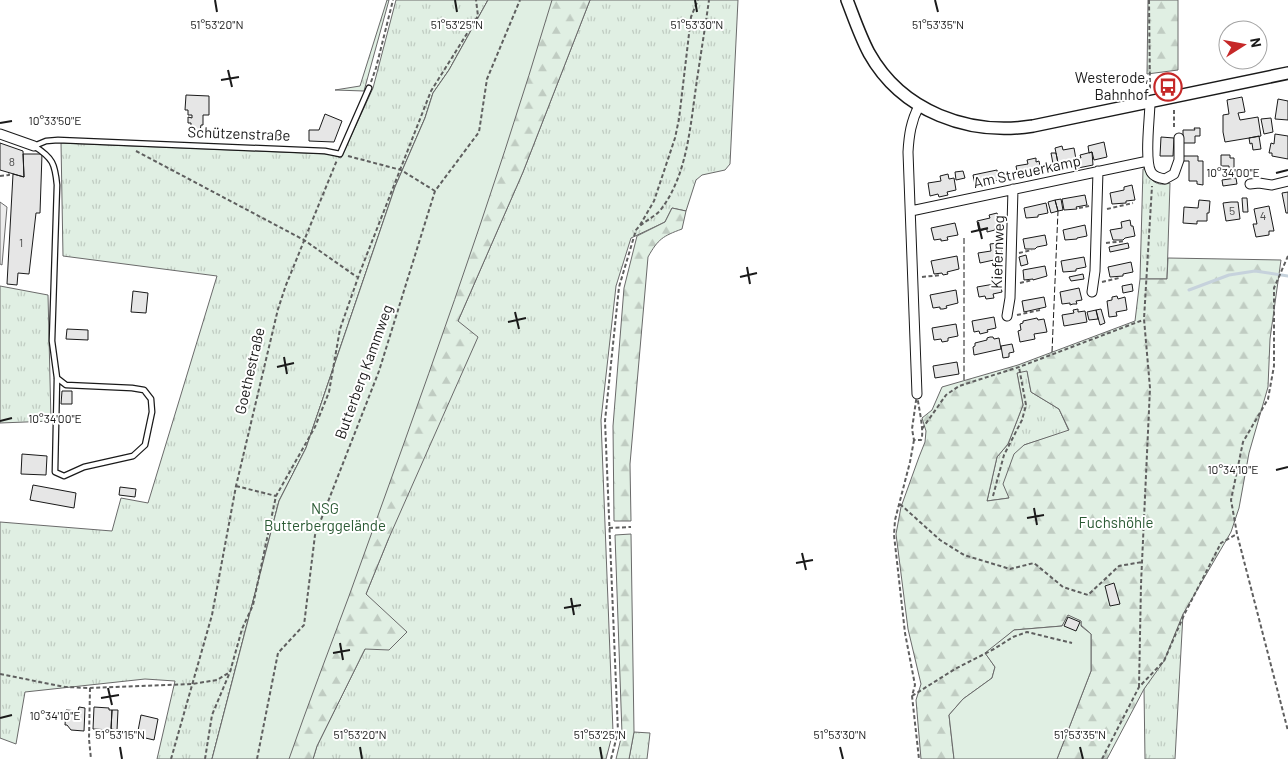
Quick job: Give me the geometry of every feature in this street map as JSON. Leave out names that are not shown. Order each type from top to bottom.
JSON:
[{"type":"street","points":[[847,0],[861,38],[884,75],[919,106],[944,118],[973,126],[1000,129],[1033,126],[1288,73]]},
{"type":"street","points":[[1150,102],[1148,161],[1151,172],[1156,176],[1165,179],[1174,174],[1178,167],[1179,138]]},
{"type":"street","points":[[917,394],[909,136],[914,115],[919,106]]},
{"type":"street","points":[[0,134],[34,146]]},
{"type":"street","name":"Am Streuerkamp","points":[[911,211],[1148,161]]},
{"type":"street","points":[[1093,288],[1098,171]]},
{"type":"street","points":[[1250,184],[1272,185],[1288,182]]},
{"type":"street","name":"Kiefernweg","points":[[1007,316],[1011,285],[1013,189]]},
{"type":"lane","points":[[340,154],[369,88]]},
{"type":"lane","name":"Schützenstraße","points":[[34,146],[58,140],[340,154]]},
{"type":"lane","points":[[34,146],[53,161],[56,170],[52,341],[57,378],[55,472],[64,476],[84,467],[134,456],[145,445],[152,412],[150,399],[144,390],[66,385],[57,378]]},
{"type":"path","points":[[369,88],[393,0]]},
{"type":"path","points":[[205,759],[212,715],[230,672],[242,629],[252,605],[276,496],[315,427],[328,392],[340,329],[390,193],[431,91],[451,62],[478,16],[476,0]]},
{"type":"path","name":"Butterberg Kammweg","points":[[257,759],[278,653],[304,625],[315,535],[379,371],[435,190],[479,132],[487,80],[520,0]]},
{"type":"path","points":[[611,759],[618,732],[605,421],[619,287],[633,238],[654,201],[675,138],[691,17],[698,0]]},
{"type":"path","points":[[640,225],[656,216],[663,207],[680,174],[688,142],[709,0]]},
{"type":"path","points":[[1149,0],[1150,102]]},
{"type":"path","points":[[1174,106],[1174,126]]},
{"type":"path","points":[[120,143],[304,240],[358,278]]},
{"type":"path","points":[[340,154],[400,170],[435,190]]},
{"type":"path","name":"Goethestraße","points":[[171,759],[212,616],[236,486],[278,309],[340,154]]},
{"type":"path","points":[[0,176],[8,175],[9,173]]},
{"type":"path","points":[[1139,687],[1142,562],[1150,388],[1144,320],[1151,182]]},
{"type":"path","points":[[1097,210],[1133,203]]},
{"type":"path","points":[[1096,246],[1125,241]]},
{"type":"path","points":[[1288,256],[1274,288],[1274,366],[1268,399],[1242,442],[1231,500],[1237,534],[1288,731]]},
{"type":"path","points":[[918,278],[941,275]]},
{"type":"path","points":[[1093,288],[1119,278]]},
{"type":"path","points":[[1011,285],[1032,280]]},
{"type":"path","points":[[1007,316],[1040,310]]},
{"type":"path","points":[[922,429],[946,395],[959,386],[1019,367],[1144,320]]},
{"type":"path","points":[[993,496],[1004,455],[1022,420],[1026,405],[1019,367]]},
{"type":"path","points":[[914,440],[921,440],[923,436],[917,394]]},
{"type":"path","points":[[917,394],[912,429],[914,440],[895,520],[894,535],[905,633],[915,685],[912,696],[919,759]]},
{"type":"path","points":[[236,486],[276,496]]},
{"type":"path","points":[[900,504],[940,540],[964,555],[1010,569],[1034,564],[1063,587],[1088,595],[1119,566],[1142,562]]},
{"type":"path","points":[[609,528],[631,527]]},
{"type":"path","points":[[1102,759],[1139,687],[1164,662],[1184,615],[1221,543],[1237,534]]},
{"type":"path","points":[[912,696],[955,669],[1013,637],[1027,632],[1072,643]]},
{"type":"path","points":[[0,674],[65,687],[90,688],[192,684],[217,680],[230,672]]},
{"type":"path","points":[[90,688],[89,739],[91,759]]},
{"type":"green space","points":[[387,0],[389,0],[364,91],[335,90],[360,86]]},
{"type":"green space","points":[[396,0],[488,0],[449,70],[433,93],[425,118],[395,187],[306,448],[279,501],[212,759],[157,759],[175,681],[145,679],[25,692],[16,744],[0,738],[0,522],[112,531],[121,498],[148,503],[217,276],[63,256],[61,143],[331,154],[341,158],[373,88]]},
{"type":"green space","name":"NSG Butterberggelände","points":[[488,0],[590,0],[523,172],[458,321],[478,337],[366,594],[407,632],[389,650],[365,649],[317,746],[313,759],[212,759],[279,501],[306,448],[395,187],[425,118],[433,93],[449,70]]},
{"type":"green space","name":"NSG Butterberggelände","points":[[488,0],[552,0],[480,225],[429,374],[349,596],[289,759],[212,759],[279,501],[306,448],[395,187],[425,118],[433,93],[449,70]]},
{"type":"green space","points":[[590,0],[738,0],[730,164],[725,170],[702,175],[696,180],[686,211],[672,208],[665,222],[631,238],[616,286],[601,420],[613,732],[606,759],[313,759],[317,746],[365,649],[366,594],[388,540],[458,321],[523,172]]},
{"type":"green space","points":[[1148,0],[1178,0],[1178,70],[1147,74]]},
{"type":"green space","points":[[1147,168],[1149,176],[1154,182],[1161,184],[1170,183],[1167,279],[1140,279],[1143,169]]},
{"type":"green space","points":[[672,208],[686,211],[682,229],[662,239],[648,257],[630,464],[631,521],[614,521],[613,426],[624,288],[637,236],[665,222]]},
{"type":"green space","name":"Fuchshöhle","points":[[1168,258],[1281,260],[1270,339],[1268,387],[1249,453],[1239,508],[1231,532],[1183,614],[1164,661],[1144,689],[1107,759],[1057,759],[1091,671],[1091,634],[1081,625],[1081,621],[1068,616],[1062,626],[1014,630],[986,654],[995,667],[992,678],[963,699],[949,715],[954,759],[921,759],[916,700],[921,684],[908,629],[896,534],[901,507],[925,442],[926,431],[922,418],[932,410],[942,387],[1018,365],[1135,321],[1140,279],[1167,279]],"holes":[[[1027,371],[1031,392],[1059,409],[1069,430],[1024,445],[1014,454],[1003,484],[1009,498],[987,501],[997,457],[1008,444],[1023,405],[1017,373]]]},
{"type":"green space","points":[[0,286],[48,295],[51,421],[0,423]]},
{"type":"green space","points":[[1027,370],[1031,392],[1059,409],[1069,431],[1024,445],[1009,498],[987,501],[997,457],[1008,444],[1023,405],[1017,373]]},
{"type":"green space","points":[[631,534],[634,732],[629,759],[616,759],[622,734],[615,535]]},
{"type":"green space","points":[[1183,614],[1175,759],[1145,759],[1144,689]]},
{"type":"green space","points":[[1068,615],[1081,621],[1081,626],[1091,634],[1091,671],[1057,759],[954,759],[949,715],[963,699],[992,678],[995,667],[985,653],[1014,630],[1062,626]]},
{"type":"green space","points":[[634,732],[650,733],[647,759],[629,759]]},
{"type":"shaded area","points":[[0,202],[7,207],[2,265],[0,264]]},
{"type":"building","points":[[186,95],[209,96],[209,115],[203,115],[203,125],[201,125],[200,131],[193,131],[191,123],[188,123],[188,117],[192,118],[192,115],[188,115],[188,110],[185,110]]},
{"type":"building","points":[[1242,97],[1245,112],[1238,113],[1240,120],[1258,117],[1261,136],[1225,142],[1223,115],[1229,114],[1227,100]]},
{"type":"building","points":[[1278,99],[1288,101],[1288,120],[1275,119]]},
{"type":"building","points":[[325,114],[342,121],[334,142],[309,141],[309,130],[319,130]]},
{"type":"building","points":[[1271,118],[1273,132],[1264,134],[1261,119]]},
{"type":"building","points":[[1194,128],[1200,128],[1200,136],[1195,136],[1195,143],[1183,143],[1183,130],[1195,130]]},
{"type":"building","points":[[1275,134],[1288,136],[1288,159],[1272,156],[1272,153],[1269,153],[1271,143],[1274,144]]},
{"type":"building","points":[[1259,136],[1261,149],[1253,150],[1249,138]]},
{"type":"building","points":[[1161,137],[1174,138],[1173,156],[1160,156]]},
{"type":"building","points":[[1104,142],[1107,157],[1094,160],[1092,152],[1089,153],[1088,146]]},
{"type":"building","points":[[0,143],[23,151],[24,177],[0,170]]},
{"type":"building","points":[[1062,146],[1063,150],[1074,148],[1077,165],[1059,168],[1055,148]]},
{"type":"building","points":[[1092,152],[1093,165],[1078,168],[1076,159],[1081,158],[1080,155]]},
{"type":"building","points":[[1051,153],[1056,153],[1059,168],[1054,169]]},
{"type":"building","points":[[23,154],[42,154],[40,213],[36,213],[29,274],[18,273],[17,285],[7,284],[13,174],[24,177]]},
{"type":"building","points":[[1221,155],[1230,155],[1230,158],[1234,158],[1234,168],[1221,166]]},
{"type":"building","points":[[1183,156],[1198,156],[1198,161],[1203,161],[1203,185],[1197,184],[1197,181],[1189,181],[1189,161],[1183,161]]},
{"type":"building","points":[[1036,158],[1036,162],[1039,161],[1041,171],[1018,176],[1016,166],[1028,164],[1027,160]]},
{"type":"building","points":[[997,170],[999,180],[975,185],[973,175]]},
{"type":"building","points":[[963,171],[965,178],[956,180],[955,172]]},
{"type":"building","points":[[948,174],[949,179],[954,178],[956,190],[947,192],[948,195],[939,197],[938,194],[930,196],[928,183],[941,181],[940,176]]},
{"type":"building","points":[[1236,178],[1237,184],[1223,186],[1222,180]]},
{"type":"building","points":[[1132,185],[1135,200],[1112,204],[1110,193],[1124,190],[1124,187]]},
{"type":"building","points":[[1288,192],[1288,213],[1286,213],[1282,193]]},
{"type":"building","points":[[1085,195],[1087,205],[1076,207],[1077,209],[1064,210],[1062,199]]},
{"type":"building","points":[[1242,198],[1247,198],[1248,212],[1243,212]]},
{"type":"building","points":[[1061,199],[1063,210],[1058,211],[1055,200]]},
{"type":"building","points":[[1055,200],[1058,211],[1051,213],[1048,202]]},
{"type":"building","points":[[1199,200],[1210,201],[1207,221],[1197,221],[1197,224],[1183,223],[1184,207],[1198,208]]},
{"type":"building","points":[[1238,202],[1240,219],[1226,221],[1223,203]]},
{"type":"building","points":[[1046,203],[1048,213],[1038,215],[1038,217],[1026,218],[1024,208]]},
{"type":"building","points":[[1269,206],[1274,231],[1269,231],[1269,235],[1256,237],[1253,224],[1257,224],[1254,209]]},
{"type":"building","points":[[997,213],[998,216],[1001,216],[1003,226],[987,232],[987,229],[979,231],[977,221],[990,218],[989,215]]},
{"type":"building","points":[[1130,220],[1135,236],[1123,240],[1113,240],[1110,230],[1122,228],[1121,222]]},
{"type":"building","points":[[955,223],[958,235],[947,237],[948,240],[934,240],[931,228]]},
{"type":"building","points":[[1085,225],[1087,236],[1065,240],[1063,230]]},
{"type":"building","points":[[1045,235],[1047,245],[1035,249],[1025,249],[1023,239]]},
{"type":"building","points":[[998,243],[1003,258],[980,263],[978,253],[991,251],[990,244]]},
{"type":"building","points":[[1128,243],[1129,248],[1110,252],[1109,247]]},
{"type":"building","points":[[1026,255],[1028,264],[1021,266],[1019,257]]},
{"type":"building","points":[[957,256],[959,269],[943,275],[942,273],[934,274],[931,261]]},
{"type":"building","points":[[1084,257],[1086,267],[1076,269],[1076,271],[1063,272],[1061,261]]},
{"type":"building","points":[[1131,262],[1133,272],[1123,274],[1123,276],[1110,277],[1108,267]]},
{"type":"building","points":[[1045,266],[1047,276],[1033,280],[1024,280],[1023,270]]},
{"type":"building","points":[[1083,274],[1084,279],[1071,281],[1069,277]]},
{"type":"building","points":[[1000,283],[1002,292],[993,294],[994,298],[986,299],[985,296],[979,297],[977,287]]},
{"type":"building","points":[[1132,284],[1133,291],[1123,293],[1122,286]]},
{"type":"building","points":[[1079,288],[1082,300],[1076,301],[1077,304],[1062,304],[1060,292]]},
{"type":"building","points":[[956,290],[958,303],[946,306],[947,308],[943,309],[940,309],[940,307],[933,308],[930,295]]},
{"type":"building","points":[[133,291],[148,293],[146,313],[131,312]]},
{"type":"building","points":[[1117,296],[1118,299],[1125,297],[1127,310],[1116,312],[1117,316],[1109,317],[1107,301]]},
{"type":"building","points":[[1044,297],[1046,307],[1024,312],[1022,301]]},
{"type":"building","points":[[1078,309],[1078,312],[1085,311],[1087,322],[1064,326],[1062,315],[1074,313],[1073,310]]},
{"type":"building","points":[[1101,309],[1105,323],[1100,325],[1096,310]]},
{"type":"building","points":[[1096,310],[1098,319],[1089,320],[1087,312]]},
{"type":"building","points":[[994,317],[996,328],[980,334],[979,331],[974,332],[972,321]]},
{"type":"building","points":[[1037,318],[1038,320],[1044,319],[1047,332],[1034,334],[1035,339],[1020,342],[1018,331],[1021,330],[1020,324],[1023,321]]},
{"type":"building","points":[[956,324],[958,336],[948,338],[948,341],[942,342],[941,339],[934,340],[932,328]]},
{"type":"building","points":[[67,329],[88,330],[88,340],[66,339]]},
{"type":"building","points":[[990,337],[994,339],[999,338],[1001,349],[974,355],[973,347],[975,343],[987,340]]},
{"type":"building","points":[[1012,344],[1014,352],[1009,353],[1009,357],[1003,358],[1001,346]]},
{"type":"building","points":[[957,362],[959,374],[935,378],[933,366]]},
{"type":"building","points":[[62,391],[72,391],[72,404],[61,404]]},
{"type":"building","points":[[22,454],[47,456],[46,475],[21,474]]},
{"type":"building","points":[[33,485],[76,493],[74,508],[30,500]]},
{"type":"building","points":[[120,487],[136,489],[135,497],[119,495]]},
{"type":"building","points":[[1114,583],[1120,604],[1110,606],[1105,586]]},
{"type":"building","points":[[1068,617],[1080,622],[1076,631],[1064,626]]},
{"type":"building","points":[[79,707],[85,708],[84,731],[71,730],[65,725],[66,710],[78,711]]},
{"type":"building","points":[[94,707],[112,710],[111,730],[93,729]]},
{"type":"building","points":[[112,710],[118,710],[117,730],[111,729]]},
{"type":"building","points":[[141,715],[158,719],[154,740],[137,736]]},
{"type":"waterway","points":[[1189,290],[1229,275],[1255,271],[1288,276]]},
{"type":"fence","points":[[1052,352],[1058,211]]},
{"type":"fence","points":[[964,238],[964,380]]},
{"type":"place","name":"Westerode, Bahnhof","points":[[1168,87]]}]
